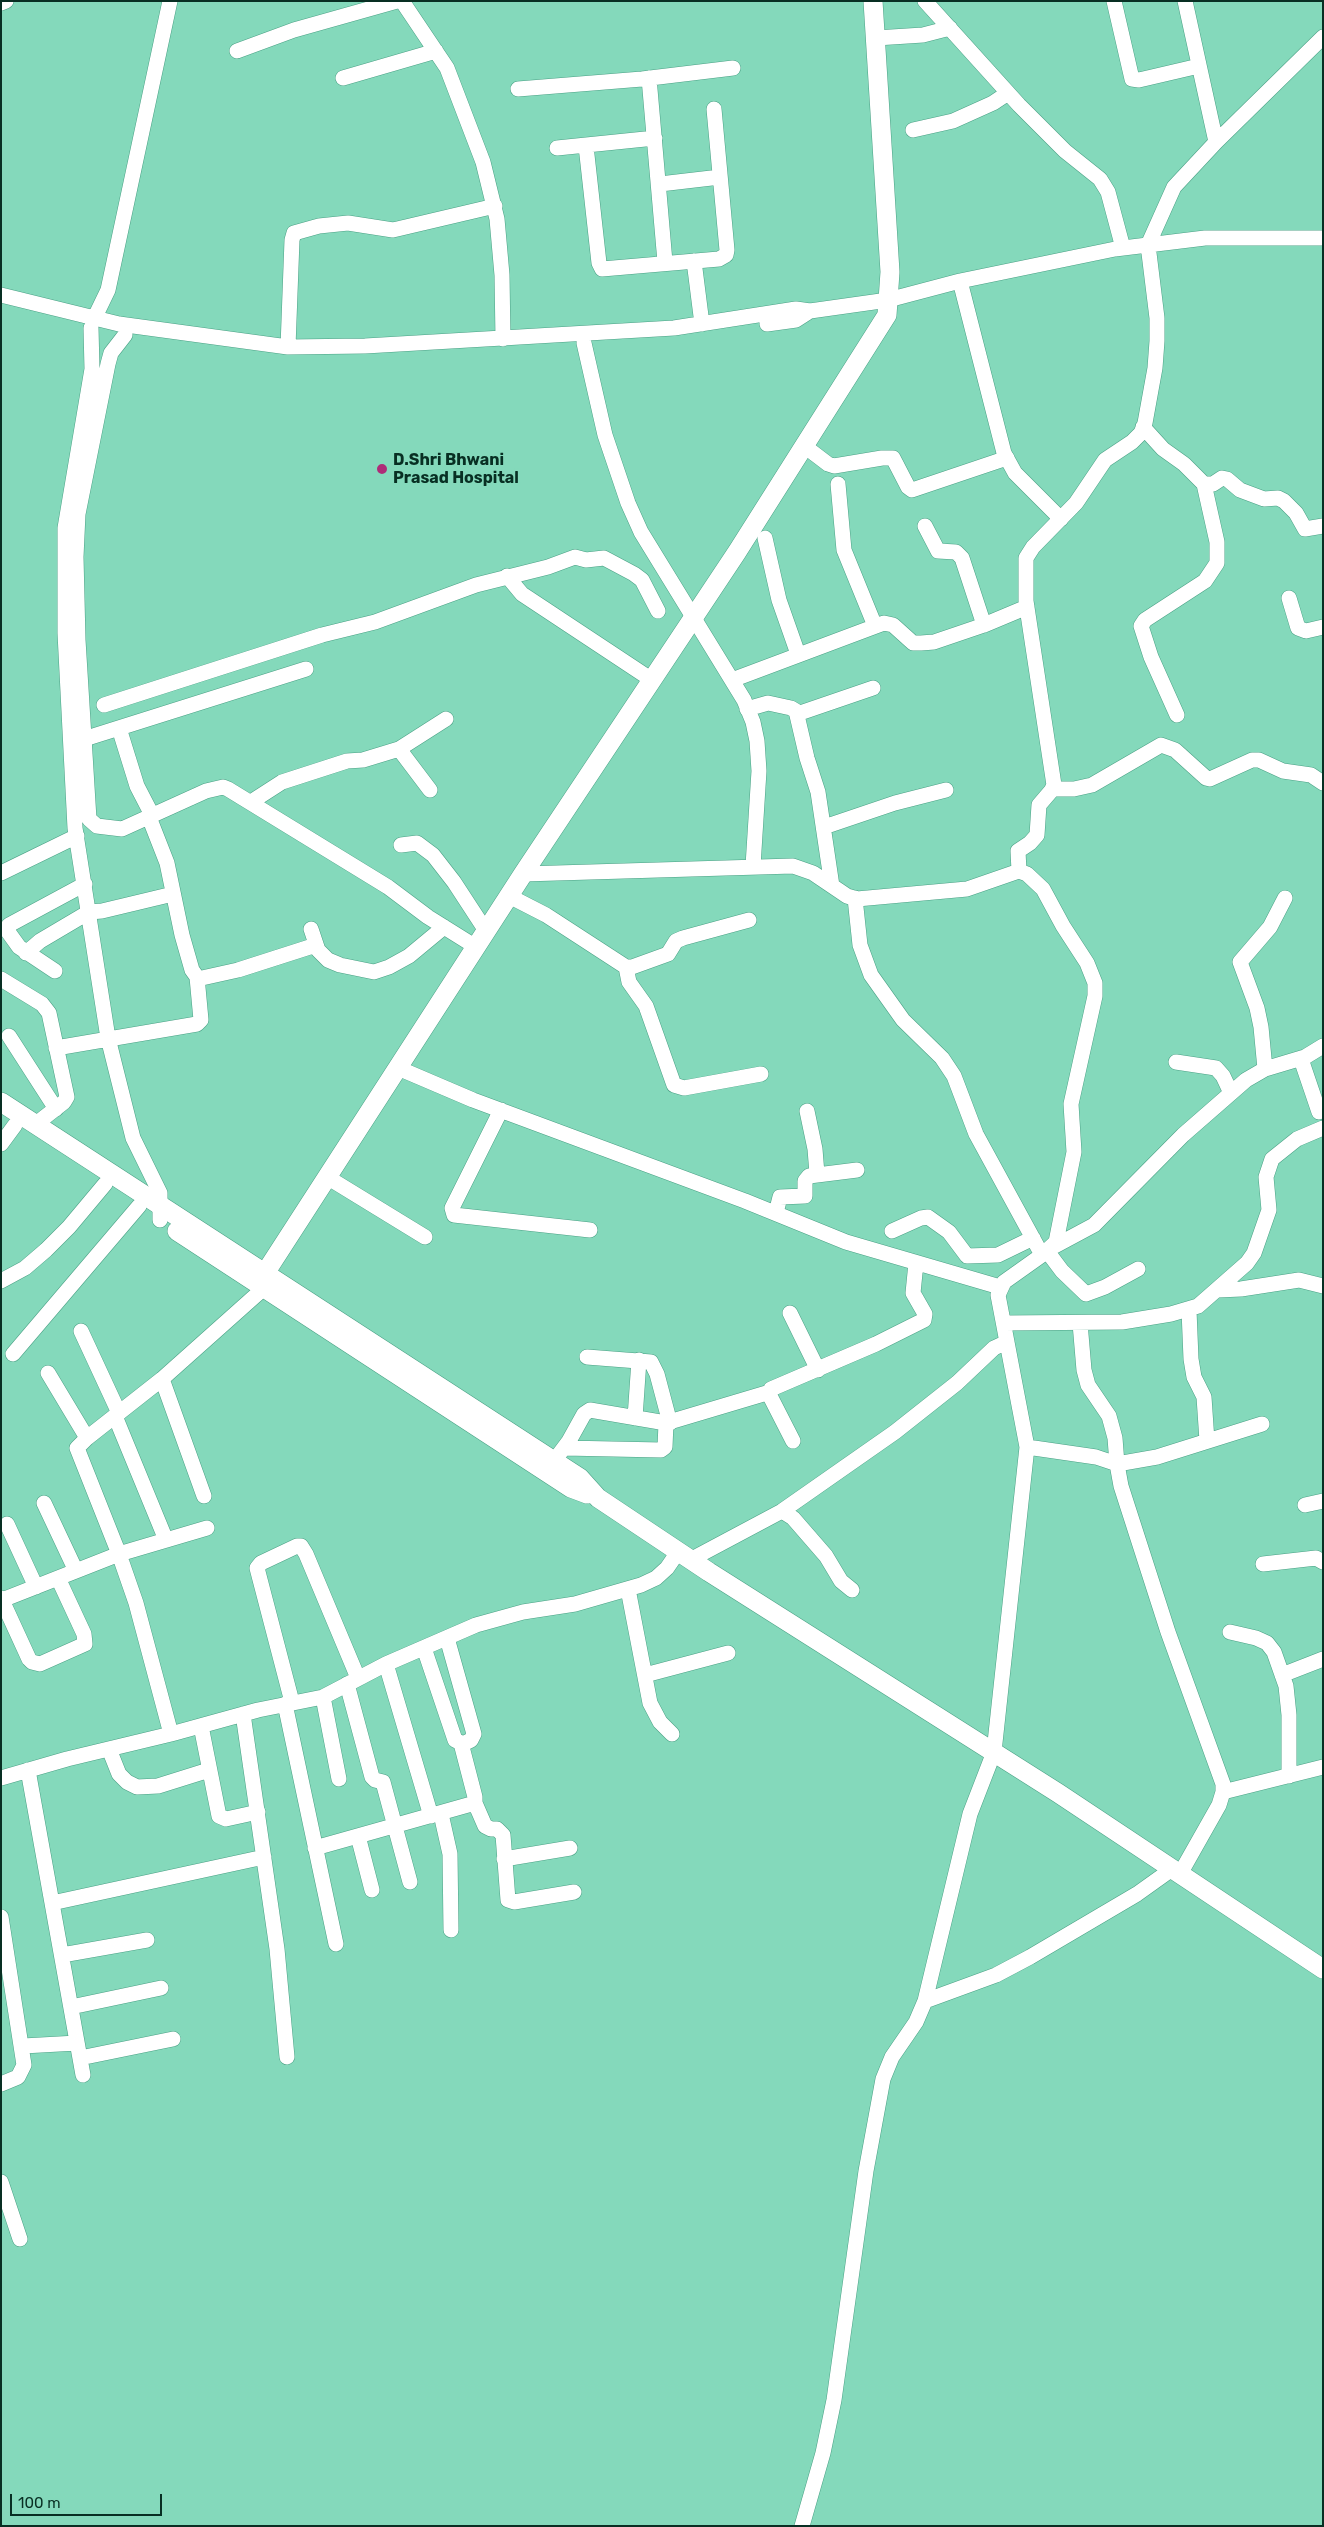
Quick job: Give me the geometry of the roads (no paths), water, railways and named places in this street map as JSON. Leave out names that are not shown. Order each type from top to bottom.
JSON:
[{"type":"main road","points":[[262,1281],[486,931],[693,618],[887,315],[890,272],[873,1]]},
{"type":"main road","points":[[1,1102],[36,1124],[262,1281],[571,1488],[598,1498],[684,1556],[994,1752],[1323,1969]]},
{"type":"main road","points":[[8,1120],[139,1206],[161,1212]]},
{"type":"main road","points":[[262,1281],[559,1454],[598,1498]]},
{"type":"street","points":[[1,3],[6,1]]},
{"type":"street","points":[[82,828],[88,812],[78,631],[76,557],[78,514],[108,364],[112,353],[107,327],[108,290],[170,1]]},
{"type":"street","points":[[237,51],[294,30],[397,1]]},
{"type":"street","points":[[402,1],[447,68],[466,112],[483,162],[495,206],[502,275],[504,340]]},
{"type":"street","points":[[926,1],[1008,93],[1065,151],[1106,186],[1123,248]]},
{"type":"street","points":[[1114,1],[1132,79],[1139,80],[1199,66]]},
{"type":"street","points":[[1185,1],[1216,142]]},
{"type":"street","points":[[876,38],[923,35],[950,28]]},
{"type":"street","points":[[1019,871],[1018,851],[1030,843],[1037,835],[1039,805],[1052,789],[1053,773],[1027,608],[1026,558],[1034,547],[1076,504],[1105,460],[1132,442],[1143,427],[1155,368],[1157,341],[1157,318],[1148,245],[1174,187],[1216,142],[1323,37]]},
{"type":"street","points":[[343,78],[436,51]]},
{"type":"street","points":[[518,88],[649,78],[733,68]]},
{"type":"street","points":[[649,78],[660,184],[665,262]]},
{"type":"street","points":[[913,130],[954,121],[993,103],[1008,93]]},
{"type":"street","points":[[586,146],[600,267],[606,270],[665,262],[719,259],[726,255],[714,109]]},
{"type":"street","points":[[557,148],[655,138]]},
{"type":"street","points":[[660,184],[720,177]]},
{"type":"street","points":[[288,347],[292,240],[294,233],[319,226],[348,223],[393,230],[495,206]]},
{"type":"street","points":[[1,295],[107,327],[288,347],[365,346],[504,340],[674,328],[796,309],[810,311],[888,300],[960,281],[1123,248],[1205,238],[1323,238]]},
{"type":"street","points":[[694,261],[702,324]]},
{"type":"street","points":[[960,281],[993,413],[1007,458],[1015,473],[1061,519]]},
{"type":"street","points":[[1,304],[107,327],[272,355],[322,357],[676,338],[796,320],[810,311]]},
{"type":"street","points":[[107,327],[92,369],[66,528],[65,633],[85,884],[92,911],[112,1037],[133,1138],[160,1193],[161,1212]]},
{"type":"street","points":[[584,344],[605,435],[628,503],[641,532],[748,709],[757,742],[759,771],[753,866]]},
{"type":"street","points":[[1143,427],[1163,449],[1184,464],[1204,484],[1217,542],[1217,563],[1205,581],[1145,620],[1141,626],[1151,656],[1177,715]]},
{"type":"street","points":[[803,445],[828,464],[834,466],[893,458],[908,487],[912,490],[1007,458]]},
{"type":"street","points":[[1204,484],[1213,484],[1222,478],[1226,479],[1240,490],[1264,499],[1278,498],[1284,501],[1296,513],[1305,529],[1323,526]]},
{"type":"street","points":[[838,484],[844,550],[876,626]]},
{"type":"street","points":[[925,526],[938,551],[956,552],[962,558],[984,625]]},
{"type":"street","points":[[765,538],[779,600],[798,654]]},
{"type":"street","points":[[104,705],[322,634],[376,622],[476,585],[548,567],[575,557],[586,560],[604,558],[642,580],[658,611]]},
{"type":"street","points":[[507,576],[522,594],[652,680]]},
{"type":"street","points":[[1288,598],[1298,628],[1306,631],[1323,627]]},
{"type":"street","points":[[732,680],[876,626],[889,623],[909,640],[921,643],[934,642],[1027,608]]},
{"type":"street","points":[[84,739],[306,669]]},
{"type":"street","points":[[797,714],[873,688]]},
{"type":"street","points":[[748,709],[771,704],[790,708],[797,714],[806,758],[818,792],[832,886]]},
{"type":"street","points":[[251,802],[282,782],[347,761],[364,760],[400,749],[446,719]]},
{"type":"street","points":[[56,1048],[200,1022],[197,977],[192,970],[167,863],[137,786],[119,728]]},
{"type":"street","points":[[1052,789],[1074,789],[1092,785],[1161,745],[1175,750],[1206,778],[1210,779],[1252,760],[1259,760],[1283,771],[1311,775],[1323,784]]},
{"type":"street","points":[[400,749],[430,790]]},
{"type":"street","points":[[1,873],[82,828],[122,829],[174,804],[215,788],[228,789],[388,887],[444,927],[476,947]]},
{"type":"street","points":[[824,827],[896,803],[946,790]]},
{"type":"street","points":[[401,845],[416,844],[433,855],[454,882],[486,931]]},
{"type":"street","points":[[523,874],[753,866],[802,868],[855,898],[967,889],[1019,871],[1027,874],[1043,889],[1063,926],[1087,963],[1095,983],[1095,996],[1071,1104],[1074,1152],[1056,1242],[1000,1287],[998,1295],[1027,1448],[994,1752],[968,1823],[925,2001],[916,2022],[892,2057],[883,2079],[858,2226],[834,2400],[823,2453],[802,2526]]},
{"type":"street","points":[[55,971],[26,953],[8,934],[6,929],[9,925],[85,884]]},
{"type":"street","points":[[26,953],[40,941],[92,911],[173,894]]},
{"type":"street","points":[[509,896],[546,915],[626,967],[632,967],[668,954],[676,941],[683,938],[749,920]]},
{"type":"street","points":[[855,898],[859,939],[871,975],[903,1020],[942,1058],[951,1070],[976,1134],[1033,1238],[1086,1294],[1105,1287],[1138,1269]]},
{"type":"street","points":[[1265,1069],[1257,1008],[1240,962],[1270,926],[1285,898]]},
{"type":"street","points":[[311,929],[316,945],[322,955],[340,966],[374,972],[389,967],[409,956],[444,927]]},
{"type":"street","points":[[197,977],[202,978],[238,970],[316,945]]},
{"type":"street","points":[[626,967],[629,982],[646,1006],[674,1085],[679,1089],[761,1074]]},
{"type":"street","points":[[1,979],[46,1008],[56,1048],[67,1097],[56,1109],[36,1124]]},
{"type":"street","points":[[9,1036],[56,1109]]},
{"type":"street","points":[[1047,1251],[1094,1224],[1183,1135],[1246,1080],[1265,1069],[1301,1058],[1323,1046]]},
{"type":"street","points":[[1301,1058],[1319,1112]]},
{"type":"street","points":[[1176,1062],[1216,1068],[1223,1076],[1232,1093]]},
{"type":"street","points":[[398,1068],[501,1110],[776,1213],[846,1242],[1000,1287]]},
{"type":"street","points":[[501,1110],[452,1208],[454,1215],[590,1230]]},
{"type":"street","points":[[808,1111],[815,1149],[816,1174]]},
{"type":"street","points":[[1,1144],[8,1120]]},
{"type":"street","points":[[1004,1323],[1122,1322],[1189,1310],[1218,1290],[1247,1263],[1254,1253],[1269,1210],[1266,1177],[1272,1160],[1297,1139],[1323,1128]]},
{"type":"street","points":[[776,1213],[780,1197],[805,1196],[807,1178],[816,1174],[857,1170]]},
{"type":"street","points":[[327,1177],[425,1237]]},
{"type":"street","points":[[1,1281],[25,1268],[46,1250],[69,1227],[106,1184]]},
{"type":"street","points":[[13,1354],[139,1206]]},
{"type":"street","points":[[892,1231],[921,1218],[928,1217],[949,1232],[963,1254],[967,1256],[998,1254],[1033,1238]]},
{"type":"street","points":[[559,1454],[587,1411],[668,1423],[770,1392],[771,1389],[818,1370],[924,1320],[924,1314],[912,1293],[916,1263]]},
{"type":"street","points":[[1218,1290],[1241,1289],[1299,1280],[1323,1286]]},
{"type":"street","points":[[171,1734],[152,1656],[119,1554],[77,1452],[79,1444],[162,1379],[262,1281]]},
{"type":"street","points":[[1189,1310],[1194,1377],[1204,1397],[1207,1441]]},
{"type":"street","points":[[790,1313],[818,1370]]},
{"type":"street","points":[[925,2001],[996,1975],[1176,1871],[1210,1824],[1223,1792],[1206,1733],[1165,1623],[1120,1480],[1115,1438],[1109,1416],[1088,1385],[1084,1370],[1080,1323]]},
{"type":"street","points":[[81,1331],[117,1414],[166,1540]]},
{"type":"street","points":[[1,1778],[250,1712],[323,1697],[386,1664],[500,1617],[575,1604],[628,1589],[656,1578],[684,1556],[782,1510],[895,1432],[957,1383],[994,1348],[1007,1342]]},
{"type":"street","points":[[559,1454],[662,1450],[665,1447],[668,1423],[657,1372],[651,1362],[587,1356]]},
{"type":"street","points":[[635,1418],[639,1360]]},
{"type":"street","points":[[48,1373],[87,1438]]},
{"type":"street","points":[[162,1379],[204,1496]]},
{"type":"street","points":[[770,1392],[793,1441]]},
{"type":"street","points":[[1027,1448],[1096,1456],[1117,1464],[1157,1457],[1262,1424]]},
{"type":"street","points":[[1305,1505],[1323,1501]]},
{"type":"street","points":[[44,1503],[76,1571]]},
{"type":"street","points":[[782,1510],[793,1518],[826,1556],[841,1582],[852,1590]]},
{"type":"street","points":[[7,1524],[36,1586]]},
{"type":"street","points":[[58,1578],[86,1639],[82,1647],[40,1664],[32,1662],[2,1599],[119,1554],[207,1528]]},
{"type":"street","points":[[336,1944],[315,1848],[288,1703],[257,1568],[261,1563],[296,1546],[304,1549],[353,1681],[372,1777],[383,1782],[410,1882]]},
{"type":"street","points":[[1264,1564],[1316,1558],[1323,1562]]},
{"type":"street","points":[[628,1589],[654,1713],[672,1734]]},
{"type":"street","points":[[1230,1632],[1256,1638],[1274,1652],[1282,1675],[1290,1715],[1290,1776]]},
{"type":"street","points":[[447,1638],[474,1734],[471,1740],[462,1744]]},
{"type":"street","points":[[424,1648],[455,1740],[462,1744],[475,1804],[485,1826],[501,1830],[506,1896],[511,1902],[574,1892]]},
{"type":"street","points":[[645,1675],[728,1653]]},
{"type":"street","points":[[1282,1675],[1323,1659]]},
{"type":"street","points":[[386,1664],[450,1854],[451,1930]]},
{"type":"street","points":[[323,1697],[339,1779]]},
{"type":"street","points":[[250,1712],[258,1812],[277,1949],[287,2057]]},
{"type":"street","points":[[201,1726],[219,1816],[226,1819],[258,1812]]},
{"type":"street","points":[[109,1749],[119,1774],[127,1782],[137,1787],[158,1786],[209,1770]]},
{"type":"street","points":[[1223,1792],[1323,1767]]},
{"type":"street","points":[[28,1770],[83,2075]]},
{"type":"street","points":[[315,1848],[475,1804]]},
{"type":"street","points":[[358,1836],[372,1890]]},
{"type":"street","points":[[504,1859],[570,1848]]},
{"type":"street","points":[[52,1902],[264,1857]]},
{"type":"street","points":[[1,1917],[23,2046],[23,2072],[18,2077],[1,2084]]},
{"type":"street","points":[[62,1956],[147,1940]]},
{"type":"street","points":[[71,2007],[161,1988]]},
{"type":"street","points":[[23,2046],[79,2050],[173,2039]]},
{"type":"street","points":[[1,2182],[20,2239]]},
{"type":"place","name":"D.Shri Bhwani Prasad Hospital","points":[[382,469]]}]
